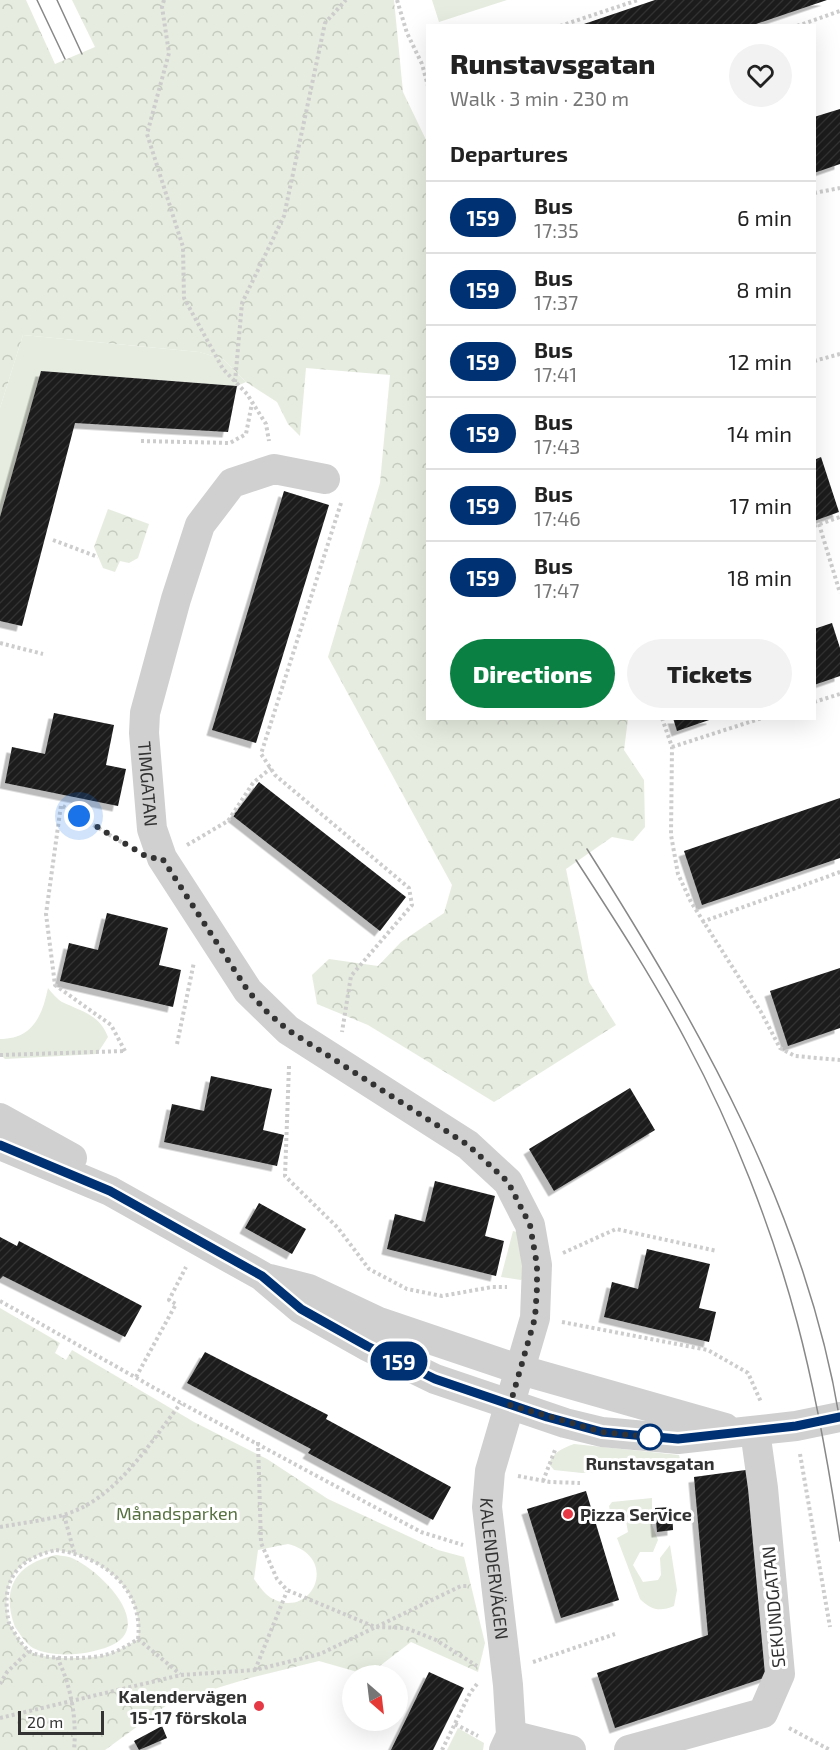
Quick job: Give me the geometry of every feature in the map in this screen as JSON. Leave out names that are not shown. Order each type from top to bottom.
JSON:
[{"type":"street","name":"TIMGATAN","points":[[325,479],[274,470],[232,483],[200,525],[176,599],[145,713],[152,829],[174,851],[248,991],[266,1011],[305,1041],[468,1145],[508,1182],[530,1225],[536,1290],[515,1388]]},
{"type":"street","points":[[0,1118],[70,1157],[110,1191]]},
{"type":"street","points":[[0,1145],[110,1191],[199,1243],[262,1276],[309,1289],[515,1388],[765,1429],[840,1417]]},
{"type":"street","name":"KALENDERVÄGEN","points":[[507,1743],[496,1587],[487,1507],[490,1470],[515,1388]]},
{"type":"street","name":"SEKUNDGATAN","points":[[629,1750],[763,1713],[780,1674],[763,1488],[765,1429]]},
{"type":"street","points":[[507,1743],[571,1750]]},
{"type":"path","points":[[165,0],[162,8],[169,53],[147,134],[183,247],[184,298],[223,369],[252,402],[266,424],[274,470]]},
{"type":"path","points":[[235,382],[242,303],[284,216],[324,23],[346,0]]},
{"type":"path","points":[[397,0],[407,33],[426,70]]},
{"type":"path","points":[[566,24],[638,0]]},
{"type":"path","points":[[803,24],[840,11]]},
{"type":"path","points":[[816,193],[840,188]]},
{"type":"path","points":[[816,360],[840,354]]},
{"type":"path","points":[[141,441],[230,443],[246,434],[252,402]]},
{"type":"path","points":[[325,479],[343,500],[261,754],[271,768],[409,888],[412,905],[351,976],[343,1030],[339,1036]]},
{"type":"path","points":[[840,517],[817,525],[840,593]]},
{"type":"path","points":[[53,540],[98,557]]},
{"type":"path","points":[[0,644],[43,654]]},
{"type":"path","points":[[816,701],[840,694]]},
{"type":"path","points":[[663,720],[672,747],[671,835],[678,874],[702,922],[761,1012],[780,1048],[795,1056],[840,1060]]},
{"type":"path","points":[[672,747],[756,720]]},
{"type":"path","points":[[0,1055],[125,1051],[111,1025],[55,985],[46,914],[61,805],[149,858],[174,851],[228,821],[253,783],[271,768]]},
{"type":"path","points":[[702,922],[840,872]]},
{"type":"path","points":[[177,1044],[194,965]]},
{"type":"path","points":[[305,1041],[289,1065],[285,1176],[338,1228],[369,1269],[407,1289],[442,1296],[492,1287],[536,1290],[643,1336],[708,1350],[748,1373],[830,1627]]},
{"type":"path","points":[[536,1290],[616,1229],[717,1251]]},
{"type":"path","points":[[136,1377],[176,1304],[169,1300],[199,1243]]},
{"type":"path","points":[[0,1301],[181,1403],[258,1442],[421,1532],[460,1545]]},
{"type":"path","points":[[0,1527],[64,1515],[90,1503],[122,1478],[181,1403]]},
{"type":"path","points":[[258,1442],[261,1543],[277,1579],[287,1590],[375,1628],[406,1628],[436,1640],[501,1676]]},
{"type":"path","points":[[550,1482],[580,1483]]},
{"type":"path","points":[[64,1515],[74,1552]]},
{"type":"path","points":[[56,1550],[74,1552],[107,1570],[126,1586],[136,1604],[140,1621],[138,1639],[122,1649],[102,1656],[57,1657],[29,1651],[13,1631],[1,1609],[2,1589],[10,1573],[21,1562],[56,1550]]},
{"type":"path","points":[[0,1718],[181,1675],[255,1670],[320,1654],[461,1586],[496,1587]]},
{"type":"path","points":[[255,1670],[287,1590]]},
{"type":"path","points":[[442,1750],[470,1693],[501,1676],[615,1634]]},
{"type":"path","points":[[138,1639],[181,1675]]},
{"type":"path","points":[[0,1684],[7,1672],[29,1651]]},
{"type":"path","points":[[57,1657],[66,1675],[72,1700],[74,1750]]},
{"type":"path","points":[[814,1742],[830,1750]]},
{"type":"green space","points":[[0,0],[26,0],[55,64],[95,47],[72,0],[394,0],[403,92],[426,140],[426,720],[628,720],[624,750],[644,780],[645,827],[633,841],[612,837],[566,869],[589,982],[616,1025],[494,1102],[368,1025],[317,1004],[312,975],[329,959],[378,966],[401,942],[444,913],[452,885],[328,657],[380,483],[390,375],[306,368],[300,436],[288,424],[277,402],[246,382],[223,359],[199,352],[23,335],[0,408]]},
{"type":"green space","points":[[432,0],[507,0],[439,22]]},
{"type":"green space","points":[[23,335],[199,352],[223,359],[246,382],[237,386],[41,371],[0,517],[0,408]]},
{"type":"green space","points":[[108,509],[149,524],[138,558],[129,563],[120,561],[115,572],[103,568],[94,547]]},
{"type":"green space","points":[[48,988],[62,1002],[95,1019],[108,1037],[97,1054],[5,1059],[0,1054],[0,1039],[11,1038],[28,1031],[39,1017]]},
{"type":"green space","points":[[513,1231],[517,1232],[525,1277],[521,1280],[501,1277]]},
{"type":"green space","name":"Månadsparken","points":[[0,1308],[60,1343],[55,1353],[66,1360],[72,1350],[194,1422],[267,1459],[328,1499],[438,1550],[464,1557],[485,1643],[478,1672],[411,1642],[381,1665],[342,1665],[342,1668],[319,1661],[250,1678],[171,1702],[105,1750],[0,1750]],"holes":[[[288,1544],[304,1551],[313,1561],[317,1572],[315,1584],[309,1594],[300,1601],[287,1603],[270,1598],[254,1579],[258,1550]],[[56,1550],[73,1554],[104,1568],[117,1578],[127,1591],[135,1605],[138,1639],[105,1655],[65,1658],[34,1654],[25,1647],[9,1623],[7,1608],[9,1584],[21,1566],[31,1559]]]},
{"type":"green space","points":[[574,1444],[679,1455],[682,1468],[582,1473],[554,1470],[549,1464],[553,1456]]},
{"type":"green space","points":[[652,1498],[652,1525],[658,1540],[653,1552],[640,1552],[633,1565],[643,1582],[658,1580],[661,1575],[660,1558],[670,1545],[677,1590],[674,1606],[664,1609],[652,1608],[640,1599],[617,1538],[628,1532],[624,1510],[610,1511],[609,1506],[612,1502]]},
{"type":"green space","points":[[56,1555],[72,1558],[86,1566],[111,1588],[127,1615],[127,1628],[121,1640],[97,1650],[78,1654],[59,1654],[33,1648],[23,1639],[15,1627],[11,1613],[11,1589],[22,1571],[31,1564]]},
{"type":"green space","points":[[458,1728],[484,1743],[483,1750],[447,1750]]},
{"type":"building","points":[[655,0],[827,0],[756,24],[584,24]]},
{"type":"building","points":[[840,109],[840,164],[816,172],[816,116]]},
{"type":"building","points":[[41,371],[237,386],[228,432],[75,423],[22,626],[0,621],[0,517]]},
{"type":"building","points":[[821,457],[839,512],[816,520],[816,459]]},
{"type":"building","points":[[284,491],[329,505],[256,743],[212,730]]},
{"type":"building","points":[[832,623],[840,648],[840,676],[816,684],[816,628]]},
{"type":"building","points":[[54,713],[114,725],[106,765],[126,769],[118,806],[5,783],[12,747],[45,754]]},
{"type":"building","points":[[674,720],[709,720],[677,731]]},
{"type":"building","points":[[259,782],[406,897],[380,931],[233,816]]},
{"type":"building","points":[[840,798],[840,858],[702,905],[684,851]]},
{"type":"building","points":[[107,913],[168,928],[159,965],[181,970],[173,1007],[60,981],[69,943],[98,950]]},
{"type":"building","points":[[840,968],[840,1028],[788,1046],[770,991]]},
{"type":"building","points":[[211,1076],[272,1089],[263,1130],[284,1135],[277,1166],[164,1142],[172,1104],[204,1111]]},
{"type":"building","points":[[630,1088],[655,1130],[554,1191],[529,1149]]},
{"type":"building","points":[[435,1181],[495,1196],[485,1236],[504,1241],[496,1276],[387,1249],[395,1214],[425,1222]]},
{"type":"building","points":[[259,1203],[306,1229],[292,1254],[245,1228]]},
{"type":"building","points":[[0,1237],[17,1246],[19,1241],[142,1306],[125,1337],[3,1276],[0,1279]]},
{"type":"building","points":[[647,1249],[710,1264],[699,1308],[716,1312],[709,1342],[604,1317],[612,1282],[638,1289]]},
{"type":"building","points":[[205,1352],[328,1415],[326,1419],[451,1487],[433,1520],[308,1453],[311,1449],[187,1383]]},
{"type":"building","points":[[753,1469],[767,1677],[615,1728],[597,1673],[708,1635],[694,1477]]},
{"type":"building","points":[[586,1491],[619,1600],[561,1618],[527,1509]]},
{"type":"building","points":[[672,1507],[673,1530],[657,1532],[655,1508]]},
{"type":"building","points":[[429,1672],[464,1688],[433,1750],[391,1750],[400,1731],[408,1731],[408,1715]]},
{"type":"building","points":[[162,1726],[167,1738],[139,1750],[134,1741]]},
{"type":"tram line","points":[[37,0],[65,59]]},
{"type":"tram line","points":[[57,0],[82,54]]},
{"type":"tram line","points":[[587,849],[629,916],[707,1053],[743,1123],[775,1195],[802,1268],[824,1344],[840,1421]]},
{"type":"tram line","points":[[576,860],[634,950],[674,1020],[704,1076],[750,1180],[776,1251],[804,1349],[822,1431],[840,1541]]},
{"type":"bus line","name":"159","points":[[0,1145],[110,1191],[199,1243],[262,1276],[301,1309],[367,1346],[435,1379],[565,1423],[602,1432],[678,1439],[796,1426],[840,1417]]},
{"type":"place","name":"Runstavsgatan","points":[[650,1437]]},
{"type":"place","name":"Pizza Service","points":[[568,1514]]},
{"type":"place","name":"Kalendervägen 15-17 förskola","points":[[259,1706]]},
{"type":"route","points":[[79,816],[149,858],[162,858],[248,991],[288,1030],[468,1145],[508,1182],[530,1225],[537,1265],[535,1318],[510,1405],[602,1432],[659,1438],[650,1437]]}]
